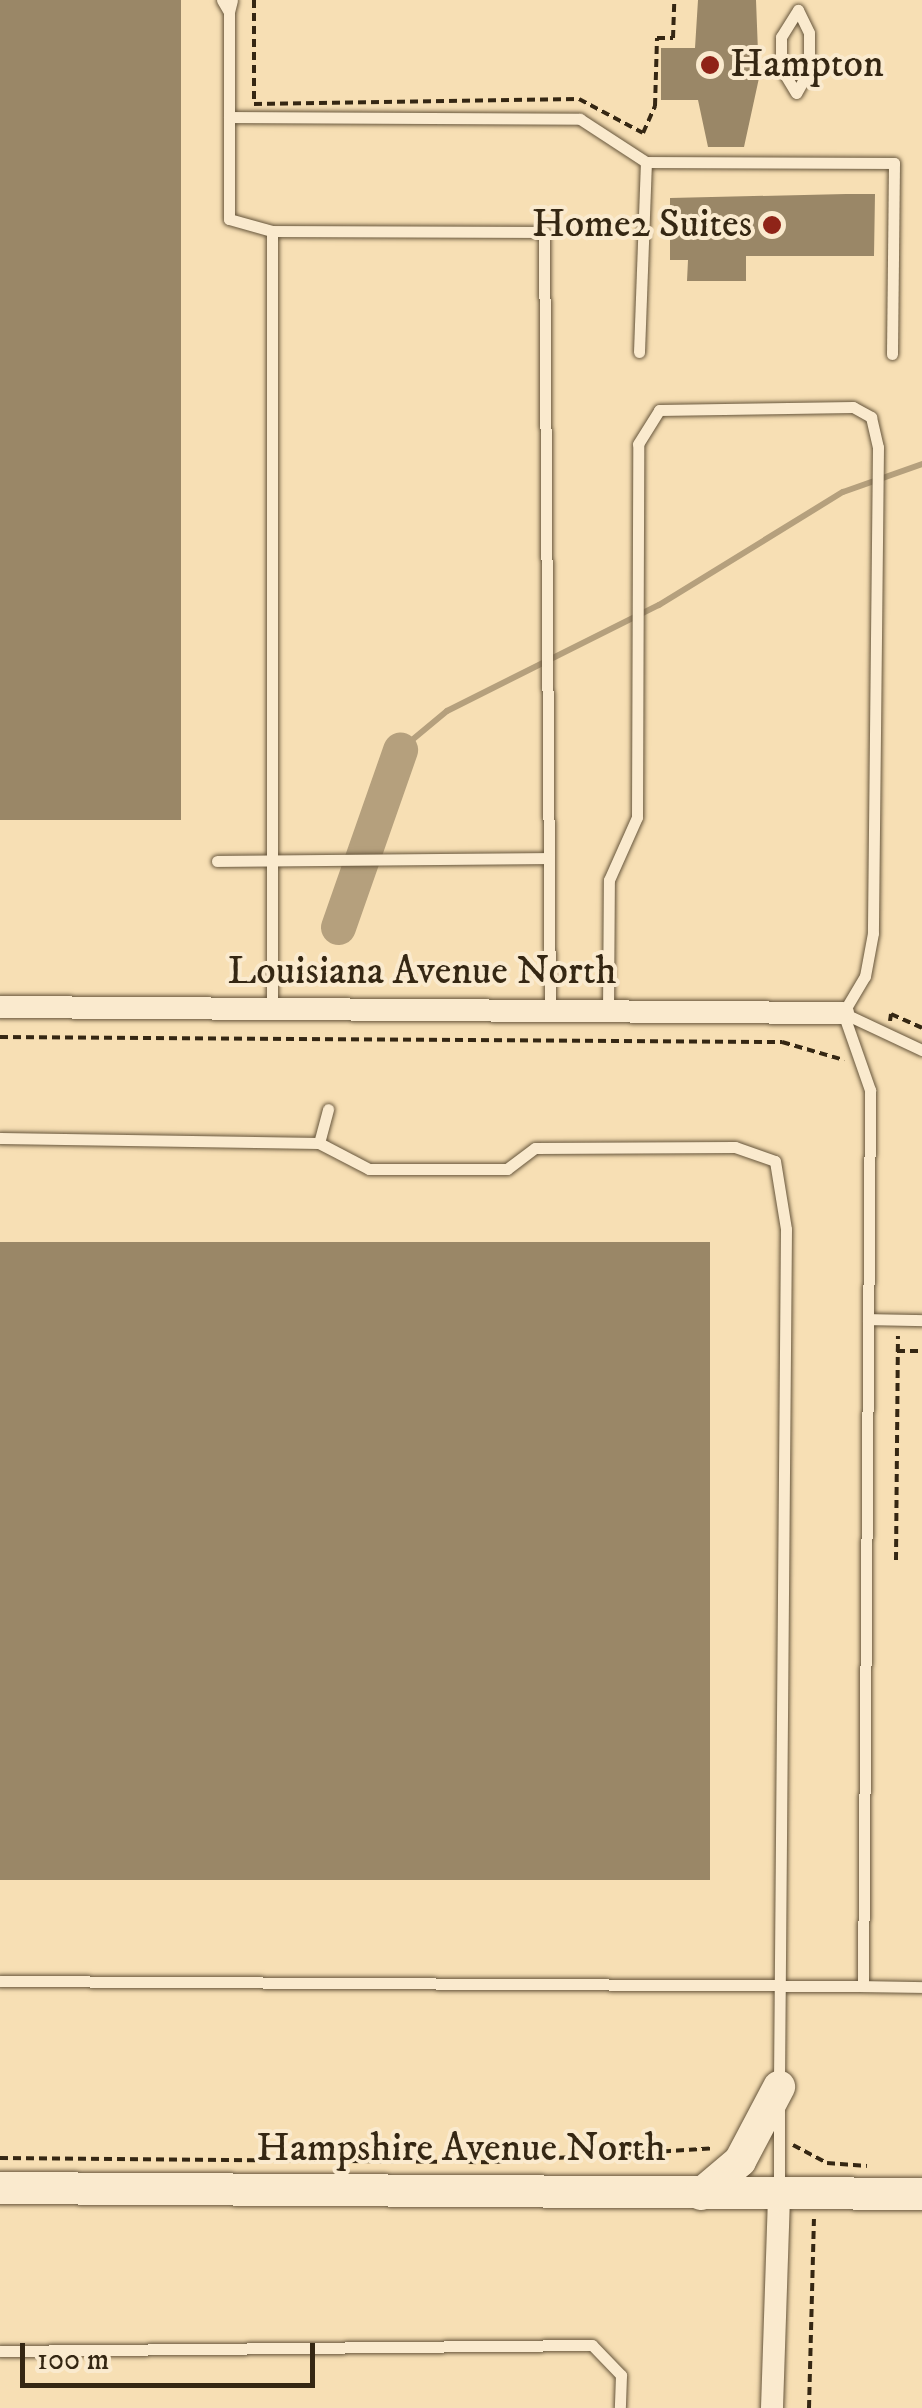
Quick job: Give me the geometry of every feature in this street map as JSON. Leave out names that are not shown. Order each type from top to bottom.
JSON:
[{"type":"street","name":"Louisiana Avenue North","points":[[0,1007],[843,1013]]},
{"type":"street","points":[[701,2194],[740,2162],[779,2087]]},
{"type":"street","name":"Hampshire Avenue North","points":[[0,2188],[922,2194]]},
{"type":"street","points":[[772,2408],[779,2193]]},
{"type":"lane","points":[[228,4],[229,218],[272,231],[544,232],[550,1011]]},
{"type":"lane","points":[[798,10],[809,52],[796,94],[781,68],[781,38],[798,10]]},
{"type":"lane","points":[[229,117],[580,118],[646,162],[894,163],[892,354]]},
{"type":"lane","points":[[639,352],[646,162]]},
{"type":"lane","points":[[272,231],[272,1009]]},
{"type":"lane","points":[[608,1012],[609,880],[637,817],[638,444],[659,410],[853,407],[871,416],[878,447],[873,932],[865,976],[843,1013],[870,1090],[863,1986]]},
{"type":"lane","points":[[217,861],[549,858]]},
{"type":"lane","points":[[843,1013],[922,1050]]},
{"type":"lane","points":[[319,1142],[328,1109]]},
{"type":"lane","points":[[0,1138],[319,1142],[368,1169],[506,1169],[535,1148],[735,1148],[775,1161],[786,1229],[779,2193]]},
{"type":"lane","points":[[868,1319],[921,1320]]},
{"type":"lane","points":[[0,1981],[922,1987]]},
{"type":"lane","points":[[0,2351],[592,2345],[620,2375],[620,2408]]},
{"type":"path","points":[[254,0],[254,117]]},
{"type":"path","points":[[254,98],[578,98],[643,132],[655,106],[657,38],[674,38],[674,0]]},
{"type":"path","points":[[886,1032],[891,1014],[922,1028]]},
{"type":"path","points":[[0,1037],[795,1042],[825,1058],[858,1057]]},
{"type":"path","points":[[896,1560],[897,1336],[916,1336],[921,1320]]},
{"type":"path","points":[[897,1351],[922,1351]]},
{"type":"path","points":[[0,2158],[554,2161],[675,2156],[722,2145]]},
{"type":"path","points":[[802,2148],[827,2163],[875,2166]]},
{"type":"path","points":[[809,2408],[814,2225]]},
{"type":"building","points":[[0,0],[181,0],[181,820],[0,820]]},
{"type":"building","name":"Hampton","points":[[698,0],[756,0],[759,78],[744,147],[708,147],[698,100],[661,100],[661,48],[695,48]]},
{"type":"building","name":"Home2 Suites","points":[[875,194],[874,256],[746,256],[746,281],[687,281],[688,260],[670,260],[670,198]]},
{"type":"building","points":[[0,1242],[710,1242],[710,1880],[0,1880]]},
{"type":"waterway","points":[[400,750],[447,711],[659,605],[843,492],[922,464]]},
{"type":"waterway","points":[[338,927],[400,750]]},
{"type":"place","name":"Hampton","points":[[710,65]]},
{"type":"place","name":"Home2 Suites","points":[[772,225]]}]
